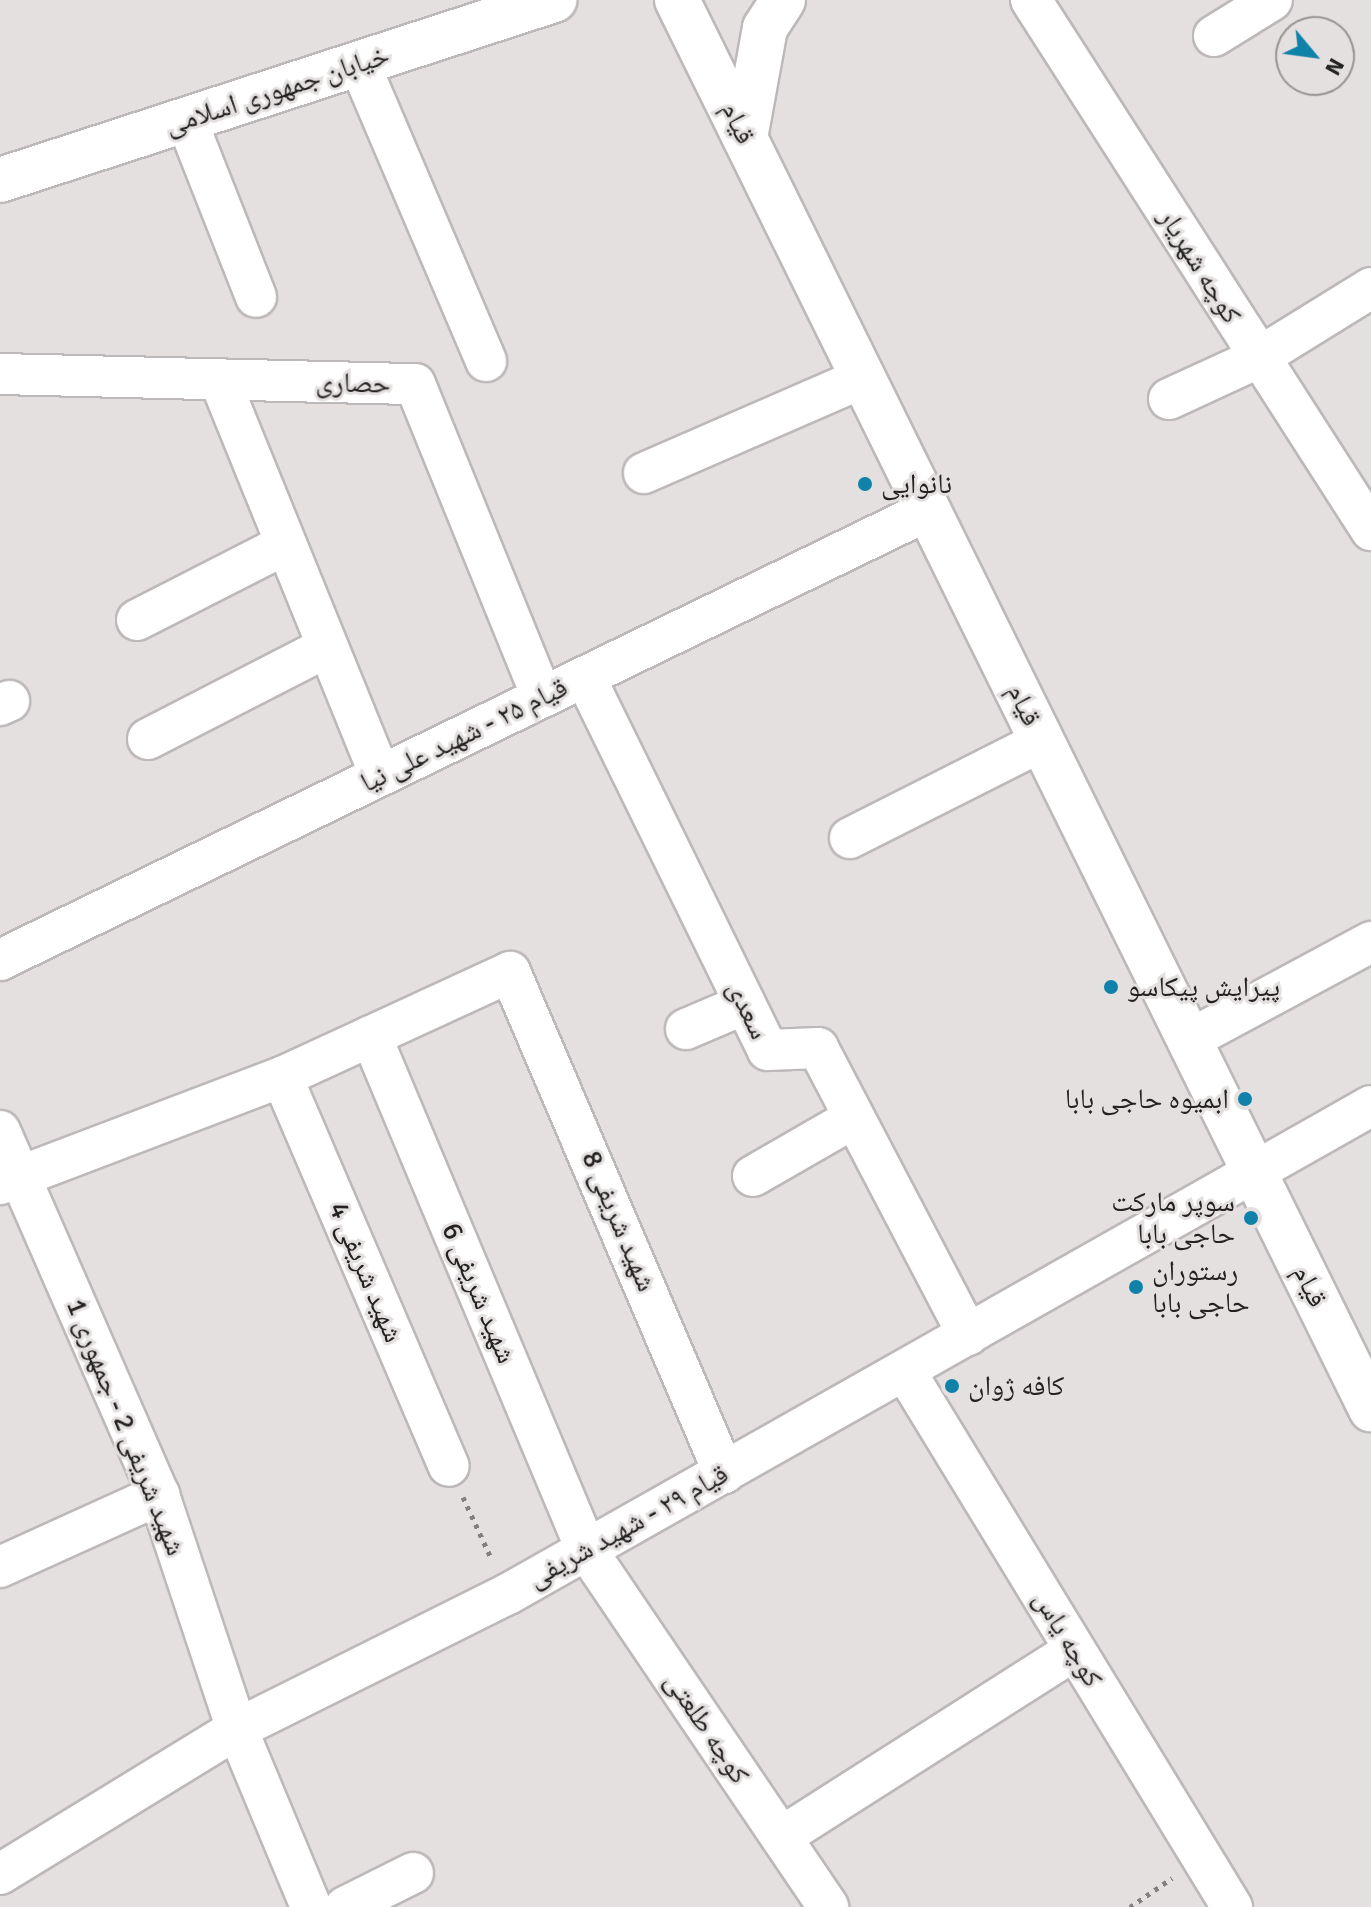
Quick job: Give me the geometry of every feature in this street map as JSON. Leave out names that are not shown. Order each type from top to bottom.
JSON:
[{"type":"main road","name":"خیابان جمهوری اسلامی","points":[[0,180],[554,0]]},
{"type":"main road","name":"قیام","points":[[677,0],[1371,1409]]},
{"type":"main road","points":[[745,138],[765,28],[783,0]]},
{"type":"street","name":"کوچه شهریار","points":[[1031,0],[1371,530]]},
{"type":"street","points":[[1214,36],[1272,0]]},
{"type":"street","points":[[359,63],[486,361]]},
{"type":"street","points":[[186,119],[256,297]]},
{"type":"street","points":[[1169,399],[1258,358],[1371,288]]},
{"type":"street","name":"حصاری","points":[[0,374],[415,384],[542,697]]},
{"type":"street","points":[[644,473],[863,378]]},
{"type":"street","points":[[220,381],[380,776]]},
{"type":"street","name":"قیام ۲۵ - شهید علی نیا","points":[[0,960],[929,510]]},
{"type":"street","points":[[137,620],[286,544]]},
{"type":"street","points":[[148,739],[327,647]]},
{"type":"street","name":"سعدی","points":[[585,677],[768,1050],[818,1048],[968,1335]]},
{"type":"street","points":[[850,838],[1042,741]]},
{"type":"street","points":[[1189,1040],[1371,942]]},
{"type":"street","name":"شهید شریفی 8","points":[[371,1036],[510,972],[724,1473]]},
{"type":"street","points":[[686,1029],[745,1004]]},
{"type":"street","points":[[10,1180],[282,1077],[371,1036]]},
{"type":"street","name":"شهید شریفی 6","points":[[371,1036],[586,1549]]},
{"type":"street","name":"شهید شریفی 4","points":[[282,1077],[449,1466]]},
{"type":"street","name":"قیام ۲۹ - شهید شریفی","points":[[0,1874],[237,1729],[508,1594],[1255,1175],[1371,1106]]},
{"type":"street","points":[[753,1176],[854,1118]]},
{"type":"street","name":"شهید شریفی 2 - جمهوری 1","points":[[0,1131],[10,1180],[159,1495],[237,1729],[311,1907]]},
{"type":"street","name":"کوچه یاس","points":[[905,1371],[1232,1907]]},
{"type":"street","points":[[0,1567],[159,1495]]},
{"type":"street","name":"کوچه طلعتی","points":[[586,1549],[828,1907]]},
{"type":"street","points":[[781,1837],[1075,1650]]},
{"type":"street","points":[[345,1907],[413,1873]]},
{"type":"path","points":[[449,1466],[508,1594]]},
{"type":"path","points":[[1130,1907],[1201,1857]]},
{"type":"place","name":"نانوایی","points":[[865,484]]},
{"type":"place","name":"پیرایش پیکاسو","points":[[1111,987]]},
{"type":"place","name":"ابمیوه حاجی بابا","points":[[1245,1099]]},
{"type":"place","name":"سوپر مارکت حاجی بابا","points":[[1251,1218]]},
{"type":"place","name":"رستوران حاجی بابا","points":[[1136,1287]]},
{"type":"place","name":"کافه ژوان","points":[[952,1386]]}]
